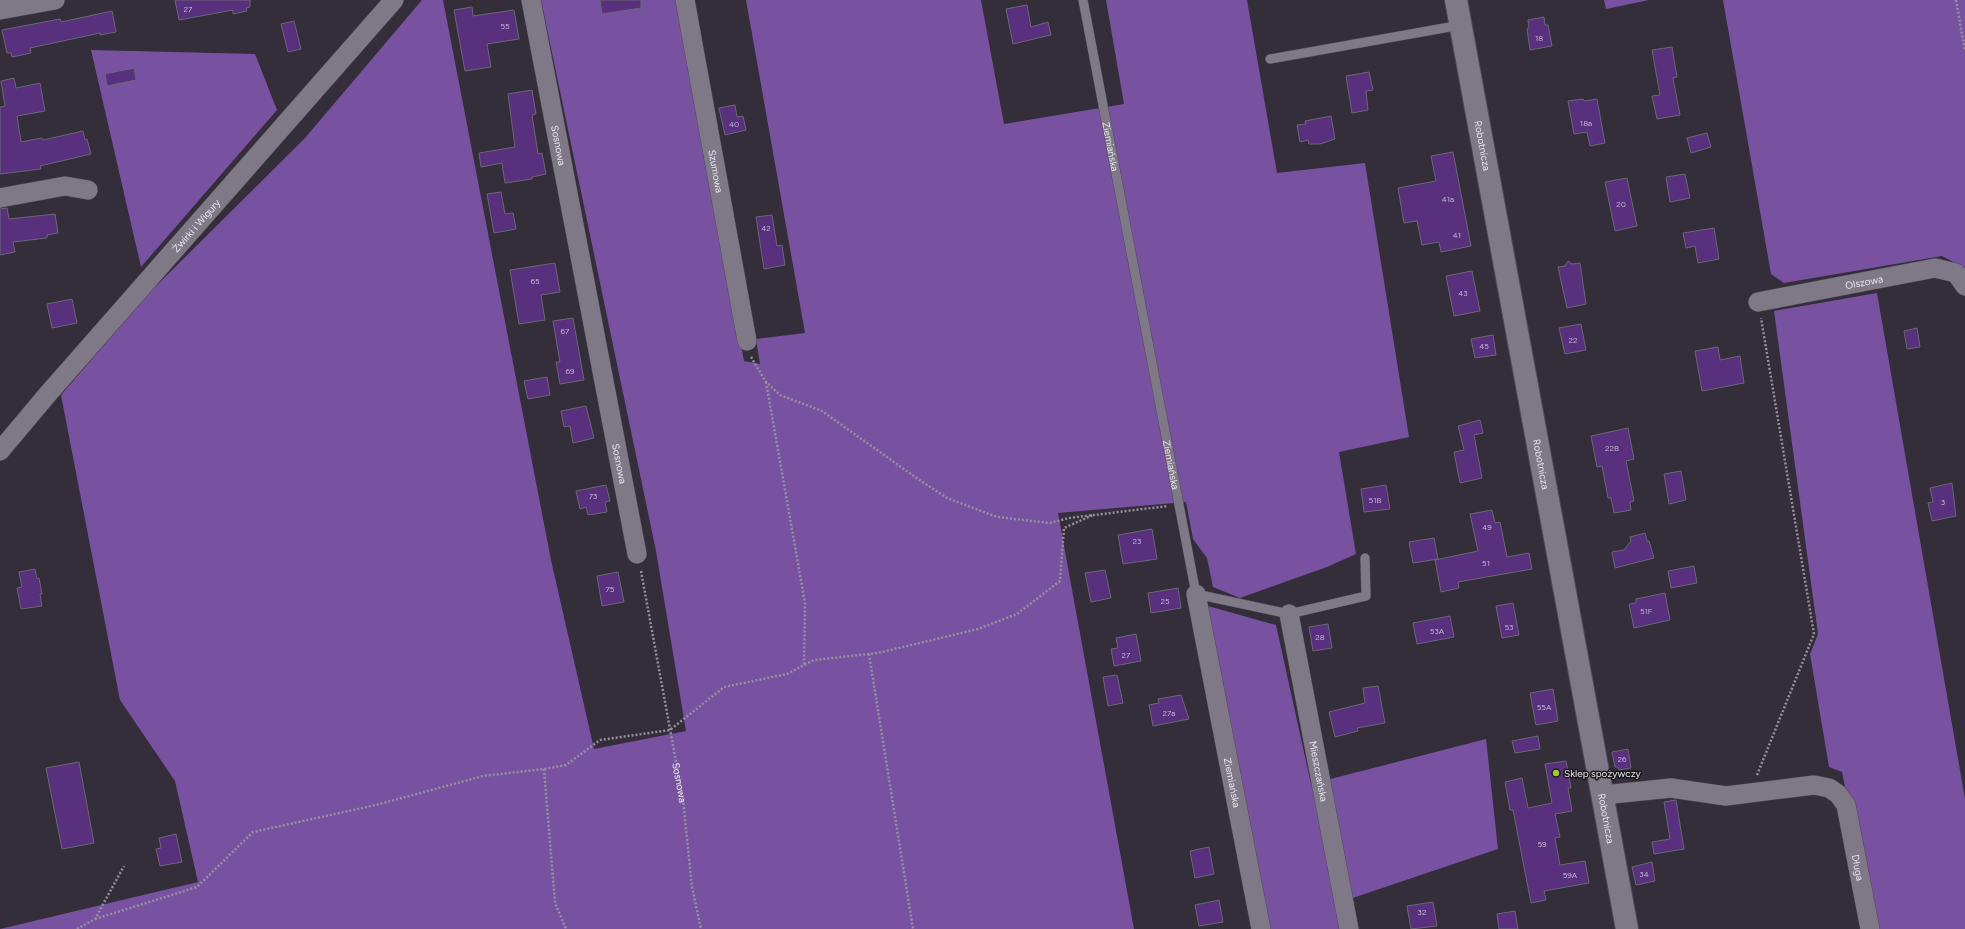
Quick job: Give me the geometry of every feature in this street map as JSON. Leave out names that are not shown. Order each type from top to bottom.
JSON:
[{"type":"street","points":[[0,10],[55,0]]},
{"type":"street","name":"Żwirki i Wigury","points":[[0,451],[47,395],[394,0]]},
{"type":"street","name":"Sosnowa","points":[[532,0],[637,554]]},
{"type":"street","name":"Szumowa","points":[[685,0],[747,342]]},
{"type":"street","name":"Robotnicza","points":[[1456,0],[1627,929]]},
{"type":"street","points":[[0,198],[65,186],[88,190]]},
{"type":"street","name":"Olszowa","points":[[1758,302],[1935,268],[1956,273],[1965,286]]},
{"type":"street","name":"Ziemiańska","points":[[1196,594],[1261,929]]},
{"type":"street","name":"Mieszczańska","points":[[1289,614],[1349,929]]},
{"type":"street","name":"Długa","points":[[1746,792],[1814,785],[1834,791],[1838,794],[1846,805],[1870,929]]},
{"type":"street","points":[[1603,795],[1671,788],[1726,796],[1746,792]]},
{"type":"lane","name":"Ziemiańska","points":[[1083,0],[1196,594]]},
{"type":"lane","points":[[1270,59],[1461,25]]},
{"type":"lane","points":[[1196,594],[1289,614],[1366,596],[1365,558]]},
{"type":"path","points":[[1956,0],[1965,51]]},
{"type":"path","points":[[1746,792],[1754,783],[1814,634],[1758,302]]},
{"type":"path","points":[[747,342],[752,358],[766,382],[780,395],[822,411],[947,498],[997,517],[1050,523],[1069,518],[1179,505]]},
{"type":"path","points":[[766,382],[805,603],[804,665]]},
{"type":"path","points":[[77,929],[95,919],[197,887],[253,832],[376,806],[483,776],[566,765],[600,740],[670,730],[724,687],[787,674],[814,660],[868,654],[978,629],[1017,614],[1060,581],[1064,528],[1093,516]]},
{"type":"path","name":"Sosnowa","points":[[637,554],[683,800],[692,886],[701,929]]},
{"type":"path","points":[[868,654],[913,929]]},
{"type":"path","points":[[544,769],[555,904],[566,929]]},
{"type":"path","points":[[95,919],[124,866]]},
{"type":"shaded area","points":[[422,0],[443,0],[551,560],[594,749],[686,731],[656,551],[541,0],[678,0],[744,361],[760,364],[756,339],[805,333],[746,0],[981,0],[1004,124],[1124,104],[1106,0],[1247,0],[1277,173],[1365,163],[1409,437],[1339,452],[1356,554],[1327,567],[1240,598],[1213,587],[1207,558],[1193,539],[1186,502],[1058,513],[1134,929],[0,929],[198,882],[175,781],[120,700],[61,395],[149,293],[305,138]]},
{"type":"shaded area","points":[[1604,0],[1649,0],[1606,9]]},
{"type":"shaded area","points":[[1723,0],[1965,0],[1965,268],[1942,256],[1784,283],[1771,274]]},
{"type":"shaded area","points":[[91,50],[255,54],[277,110],[141,267]]},
{"type":"shaded area","points":[[1877,293],[1965,799],[1965,929],[1874,929],[1842,772],[1829,767],[1810,654],[1818,634],[1774,311]]},
{"type":"shaded area","points":[[1208,606],[1276,625],[1311,784],[1486,739],[1498,849],[1335,904],[1340,929],[1263,929]]},
{"type":"building","points":[[175,0],[250,0],[250,7],[246,8],[247,11],[233,14],[233,10],[179,20]]},
{"type":"building","points":[[600,0],[641,0],[641,8],[602,14]]},
{"type":"building","points":[[1027,5],[1031,27],[1048,22],[1051,35],[1013,44],[1006,9]]},
{"type":"building","points":[[472,7],[473,16],[514,10],[519,39],[487,44],[491,67],[465,71],[454,10]]},
{"type":"building","points":[[112,11],[116,32],[100,35],[100,33],[30,48],[31,53],[12,57],[11,53],[7,53],[2,30],[60,19],[61,22]]},
{"type":"building","points":[[1544,17],[1545,25],[1548,25],[1552,46],[1530,50],[1527,29],[1529,28],[1528,20]]},
{"type":"building","points":[[294,21],[301,49],[288,52],[281,24]]},
{"type":"building","points":[[1672,47],[1677,77],[1673,78],[1680,115],[1657,119],[1652,96],[1660,95],[1652,50]]},
{"type":"building","points":[[134,68],[136,80],[107,86],[105,74]]},
{"type":"building","points":[[1369,72],[1373,90],[1366,91],[1368,110],[1352,113],[1346,76]]},
{"type":"building","points":[[14,78],[16,88],[40,83],[45,111],[17,116],[21,142],[42,138],[43,140],[83,131],[91,154],[40,166],[41,169],[0,174],[0,107],[5,106],[1,81]]},
{"type":"building","points":[[532,90],[536,114],[532,115],[538,154],[542,153],[546,174],[532,177],[532,179],[505,183],[502,163],[481,167],[479,153],[515,147],[508,94]]},
{"type":"building","points":[[1583,99],[1584,101],[1597,99],[1605,143],[1590,146],[1587,132],[1574,134],[1568,101]]},
{"type":"building","points":[[735,105],[737,117],[743,116],[746,130],[725,135],[719,108]]},
{"type":"building","points":[[1331,116],[1335,139],[1320,144],[1309,144],[1308,140],[1300,142],[1297,125],[1306,124],[1305,121]]},
{"type":"building","points":[[1707,133],[1711,147],[1691,153],[1687,138]]},
{"type":"building","points":[[1453,152],[1471,246],[1441,252],[1439,242],[1422,245],[1417,221],[1404,223],[1398,188],[1436,181],[1431,156]]},
{"type":"building","points":[[1685,174],[1690,198],[1670,202],[1666,177]]},
{"type":"building","points":[[1627,178],[1637,226],[1615,231],[1605,182]]},
{"type":"building","points":[[501,192],[505,214],[513,213],[516,229],[494,233],[487,194]]},
{"type":"building","points":[[7,208],[9,219],[55,214],[58,233],[47,235],[47,238],[13,242],[15,252],[0,255],[0,209]]},
{"type":"building","points":[[772,215],[777,246],[782,245],[785,265],[764,269],[756,217]]},
{"type":"building","points":[[1714,228],[1719,259],[1698,263],[1695,246],[1686,248],[1683,233]]},
{"type":"building","points":[[1568,261],[1572,264],[1580,263],[1586,304],[1567,308],[1558,267],[1565,266]]},
{"type":"building","points":[[555,263],[560,292],[541,295],[545,320],[519,324],[510,270]]},
{"type":"building","points":[[1472,271],[1480,311],[1454,316],[1446,276]]},
{"type":"building","points":[[72,299],[77,323],[52,328],[47,304]]},
{"type":"building","points":[[573,318],[584,380],[560,384],[556,362],[560,362],[553,321]]},
{"type":"building","points":[[1581,324],[1586,350],[1565,354],[1559,328]]},
{"type":"building","points":[[1917,328],[1920,347],[1907,349],[1904,331]]},
{"type":"building","points":[[1493,335],[1496,355],[1475,358],[1471,339]]},
{"type":"building","points":[[1718,347],[1720,360],[1740,356],[1744,383],[1702,391],[1695,351]]},
{"type":"building","points":[[547,377],[550,395],[528,399],[524,381]]},
{"type":"building","points":[[586,406],[594,438],[573,443],[570,426],[564,427],[561,411]]},
{"type":"building","points":[[1480,420],[1483,433],[1474,435],[1482,478],[1460,483],[1454,452],[1464,450],[1458,426]]},
{"type":"building","points":[[1628,428],[1634,459],[1626,461],[1634,501],[1630,502],[1631,510],[1614,513],[1611,498],[1608,498],[1602,466],[1597,467],[1591,436]]},
{"type":"building","points":[[1681,471],[1686,500],[1669,504],[1664,474]]},
{"type":"building","points":[[1952,483],[1956,516],[1932,521],[1928,503],[1933,502],[1930,488]]},
{"type":"building","points":[[606,485],[610,501],[605,502],[607,512],[588,515],[586,507],[580,509],[576,491]]},
{"type":"building","points":[[1386,485],[1390,509],[1364,512],[1361,489]]},
{"type":"building","points":[[1492,510],[1495,523],[1500,522],[1507,557],[1529,553],[1532,569],[1458,582],[1459,588],[1441,592],[1435,560],[1478,551],[1470,514]]},
{"type":"building","points":[[1152,529],[1157,559],[1123,564],[1118,535]]},
{"type":"building","points":[[1645,533],[1654,558],[1615,568],[1612,552],[1624,550],[1631,541],[1630,537]]},
{"type":"building","points":[[1434,538],[1438,559],[1413,563],[1409,542]]},
{"type":"building","points":[[1694,566],[1697,583],[1671,588],[1668,571]]},
{"type":"building","points":[[35,569],[37,579],[39,578],[42,594],[40,594],[42,606],[21,609],[17,588],[22,587],[19,572]]},
{"type":"building","points":[[1105,570],[1111,598],[1091,602],[1085,573]]},
{"type":"building","points":[[618,572],[624,602],[602,606],[597,576]]},
{"type":"building","points":[[1178,588],[1181,608],[1151,613],[1148,593]]},
{"type":"building","points":[[1665,593],[1670,620],[1634,628],[1629,604],[1636,603],[1636,599]]},
{"type":"building","points":[[1513,603],[1519,635],[1502,638],[1496,606]]},
{"type":"building","points":[[1450,616],[1454,637],[1417,644],[1413,623]]},
{"type":"building","points":[[1328,624],[1332,648],[1313,651],[1309,627]]},
{"type":"building","points":[[1136,634],[1141,661],[1114,666],[1111,649],[1118,648],[1116,638]]},
{"type":"building","points":[[1117,675],[1123,703],[1108,706],[1103,677]]},
{"type":"building","points":[[1378,686],[1385,723],[1357,728],[1358,731],[1335,737],[1329,712],[1365,703],[1363,688]]},
{"type":"building","points":[[1553,689],[1558,721],[1536,725],[1530,693]]},
{"type":"building","points":[[1181,695],[1189,719],[1153,726],[1149,705],[1159,703],[1158,699]]},
{"type":"building","points":[[1538,736],[1540,749],[1515,753],[1512,741]]},
{"type":"building","points":[[1628,749],[1631,768],[1619,770],[1618,767],[1615,767],[1612,752]]},
{"type":"building","points":[[1566,761],[1571,788],[1568,788],[1572,811],[1555,814],[1560,837],[1555,838],[1560,865],[1585,861],[1589,883],[1544,891],[1546,900],[1531,903],[1513,810],[1510,810],[1505,782],[1522,778],[1528,808],[1552,803],[1545,764]]},
{"type":"building","points":[[79,762],[94,843],[62,849],[46,768]]},
{"type":"building","points":[[1676,800],[1684,849],[1654,854],[1652,842],[1670,839],[1664,802]]},
{"type":"building","points":[[176,834],[182,862],[160,866],[156,849],[161,848],[159,838]]},
{"type":"building","points":[[1209,847],[1214,874],[1195,878],[1190,851]]},
{"type":"building","points":[[1652,862],[1655,881],[1636,885],[1632,867]]},
{"type":"building","points":[[1219,900],[1223,922],[1199,926],[1195,905]]},
{"type":"building","points":[[1433,902],[1437,926],[1411,929],[1407,906]]},
{"type":"building","points":[[1515,911],[1518,929],[1499,929],[1497,914]]},
{"type":"place","name":"Sklep spożywczy","points":[[1556,773]]}]
